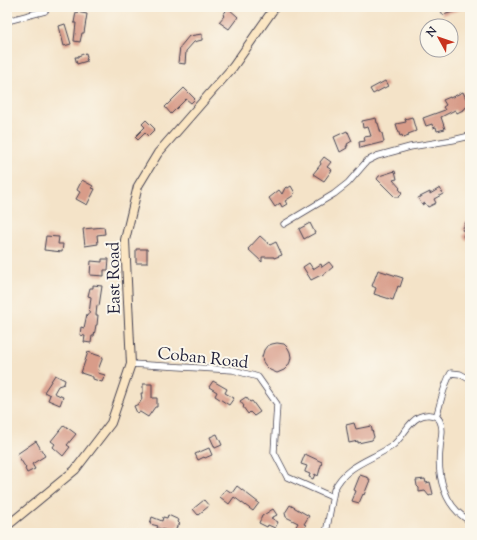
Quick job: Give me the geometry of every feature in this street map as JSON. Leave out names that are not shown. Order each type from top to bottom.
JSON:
[{"type":"street","points":[[7,21],[45,11],[48,7]]},
{"type":"street","name":"East Road","points":[[7,526],[75,470],[111,423],[131,364],[125,240],[138,186],[158,153],[233,67],[275,7]]},
{"type":"street","points":[[284,224],[334,194],[348,183],[367,161],[377,156],[410,147],[444,142],[470,136]]},
{"type":"street","name":"Coban Road","points":[[131,364],[232,370],[258,377],[277,404],[274,452],[286,477],[332,497]]},
{"type":"street","points":[[436,417],[447,380],[451,373],[460,374],[470,379]]},
{"type":"street","points":[[326,533],[332,497],[337,484],[343,476],[354,467],[398,442],[414,420],[428,414],[436,417],[441,423],[442,428],[439,457],[444,491],[452,506],[470,521]]},
{"type":"building","points":[[442,7],[466,8],[443,15],[441,11],[443,10]]},
{"type":"building","points":[[228,8],[238,17],[229,29],[219,22]]},
{"type":"building","points":[[76,12],[87,14],[84,33],[82,33],[80,42],[74,41],[76,23],[74,23]]},
{"type":"building","points":[[65,24],[71,44],[64,46],[59,26]]},
{"type":"building","points":[[202,34],[202,40],[194,42],[186,51],[185,64],[178,63],[180,47],[189,36]]},
{"type":"building","points":[[86,53],[87,61],[77,64],[75,57]]},
{"type":"building","points":[[385,81],[388,86],[373,94],[370,89]]},
{"type":"building","points":[[184,88],[195,99],[191,103],[186,99],[171,114],[165,107]]},
{"type":"building","points":[[463,92],[469,105],[457,113],[455,110],[441,117],[445,129],[437,131],[436,127],[433,128],[432,124],[426,126],[423,118],[445,110],[443,107],[446,105],[443,100]]},
{"type":"building","points":[[412,117],[416,131],[403,138],[402,135],[400,136],[396,124],[406,122],[405,119]]},
{"type":"building","points":[[376,118],[384,142],[360,148],[359,142],[365,141],[364,137],[371,136],[368,127],[363,128],[362,121]]},
{"type":"building","points":[[146,120],[155,129],[148,136],[145,133],[138,140],[135,137],[145,127],[142,124]]},
{"type":"building","points":[[347,131],[352,141],[347,144],[347,148],[340,152],[334,137]]},
{"type":"building","points":[[324,157],[331,162],[327,167],[332,170],[324,181],[313,174],[321,164],[320,162]]},
{"type":"building","points":[[395,171],[397,179],[393,180],[400,188],[399,189],[402,194],[399,197],[395,197],[377,179],[379,176]]},
{"type":"building","points":[[82,180],[93,186],[92,188],[95,189],[87,205],[76,199],[80,192],[77,190]]},
{"type":"building","points":[[291,186],[295,193],[293,194],[294,195],[285,201],[287,204],[282,207],[280,203],[275,207],[269,198],[279,190],[282,194],[286,187],[288,188]]},
{"type":"building","points":[[440,188],[443,194],[434,199],[436,203],[428,207],[425,203],[422,205],[418,198],[430,192],[430,194]]},
{"type":"building","points":[[466,222],[470,222],[470,239],[466,240],[463,236],[466,231],[462,230]]},
{"type":"building","points":[[310,223],[315,233],[304,239],[299,229]]},
{"type":"building","points":[[104,227],[105,234],[97,235],[98,244],[85,246],[83,229]]},
{"type":"building","points":[[46,236],[59,237],[58,244],[63,244],[62,252],[44,250]]},
{"type":"building","points":[[260,236],[270,245],[276,242],[282,255],[274,258],[262,257],[262,262],[248,249]]},
{"type":"building","points":[[136,249],[147,249],[147,263],[136,263]]},
{"type":"building","points":[[102,259],[109,259],[108,270],[104,270],[104,276],[90,275],[91,261],[102,262]]},
{"type":"building","points":[[329,262],[333,267],[322,276],[321,275],[311,280],[303,267],[309,263],[313,269],[321,264],[322,267]]},
{"type":"building","points":[[378,270],[403,278],[400,287],[398,286],[393,300],[374,294],[376,288],[372,286]]},
{"type":"building","points":[[93,285],[102,286],[99,306],[97,305],[97,325],[94,336],[92,336],[91,343],[84,342],[85,336],[80,335],[81,327],[84,328],[87,314],[89,314],[91,297],[88,296],[90,288],[93,288]]},
{"type":"building","points":[[277,343],[284,344],[288,348],[291,357],[288,366],[284,370],[277,373],[270,370],[266,366],[262,357],[267,346]]},
{"type":"building","points":[[88,352],[103,357],[98,370],[98,373],[105,375],[102,382],[81,373]]},
{"type":"building","points":[[55,375],[65,380],[64,384],[58,386],[54,393],[63,397],[60,405],[48,400],[50,395],[44,392]]},
{"type":"building","points":[[213,381],[227,389],[225,393],[234,398],[229,405],[215,396],[217,392],[209,387]]},
{"type":"building","points":[[143,384],[152,384],[152,398],[157,398],[157,407],[155,407],[148,417],[140,412],[137,413],[134,406],[139,404],[142,399],[141,393],[143,393]]},
{"type":"building","points":[[246,397],[250,402],[252,401],[260,412],[254,416],[250,412],[248,414],[240,401]]},
{"type":"building","points":[[354,423],[356,429],[371,426],[374,437],[372,440],[349,443],[346,425]]},
{"type":"building","points":[[64,425],[76,434],[67,445],[70,447],[63,456],[53,447],[55,444],[51,441]]},
{"type":"building","points":[[217,434],[222,445],[215,448],[210,437]]},
{"type":"building","points":[[36,441],[45,456],[32,464],[35,469],[27,473],[26,468],[17,454]]},
{"type":"building","points":[[209,448],[212,455],[198,460],[195,454]]},
{"type":"building","points":[[305,454],[322,462],[318,476],[315,474],[313,479],[309,477],[310,474],[305,472],[307,466],[301,464]]},
{"type":"building","points":[[360,475],[369,478],[370,480],[359,503],[352,501],[356,491],[354,490]]},
{"type":"building","points":[[425,479],[426,483],[430,482],[433,494],[429,496],[425,491],[419,492],[419,488],[417,486],[416,480]]},
{"type":"building","points":[[237,486],[259,503],[253,511],[234,497],[229,504],[220,497],[226,489],[232,493]]},
{"type":"building","points":[[204,500],[209,506],[198,515],[193,509]]},
{"type":"building","points":[[290,505],[309,516],[304,524],[306,525],[302,533],[294,530],[298,523],[286,517],[285,513]]},
{"type":"building","points":[[273,509],[277,515],[271,518],[278,522],[275,528],[268,525],[267,527],[259,523],[262,516]]},
{"type":"building","points":[[168,515],[179,520],[178,522],[180,524],[177,526],[175,533],[157,528],[158,526],[150,524],[152,517],[162,521],[163,517],[167,518]]}]
